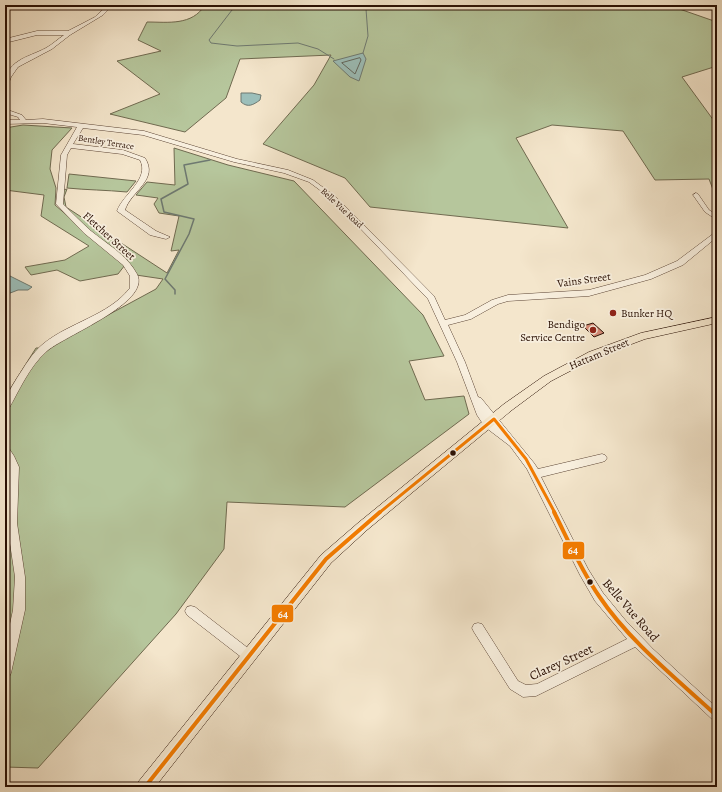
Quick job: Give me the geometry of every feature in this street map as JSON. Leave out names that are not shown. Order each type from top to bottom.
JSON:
[{"type":"main road","name":"Hattam Street","points":[[146,787],[250,656],[295,596],[333,552],[439,463],[527,392],[568,366],[618,344],[664,330],[717,320]]},
{"type":"street","points":[[5,6],[12,5]]},
{"type":"street","points":[[5,85],[8,74],[15,66],[26,58],[53,46],[69,33],[103,14],[111,5]]},
{"type":"street","points":[[5,41],[43,33],[69,33]]},
{"type":"street","points":[[5,111],[18,119]]},
{"type":"street","points":[[5,122],[18,119]]},
{"type":"street","points":[[5,122],[18,119]]},
{"type":"street","name":"Belle Vue Road","points":[[18,119],[50,122]]},
{"type":"street","name":"Belle Vue Road","points":[[18,119],[81,125],[151,135],[236,161],[286,171],[311,181],[334,198],[431,298],[444,323],[477,399],[478,409],[512,443],[535,474],[590,583],[610,611],[636,640],[717,716]]},
{"type":"street","name":"Fletcher Street","points":[[5,408],[44,348],[121,302],[132,292],[135,284],[132,271],[126,263],[87,231],[59,204],[64,155],[71,146],[73,136],[81,125]]},
{"type":"street","name":"Bentley Terrace","points":[[71,146],[123,152],[143,159],[146,164],[145,176],[123,204],[121,211],[153,233],[166,237]]},
{"type":"street","points":[[696,195],[707,211],[717,218]]},
{"type":"street","name":"Vains Street","points":[[444,323],[468,317],[504,299],[588,293],[648,277],[680,263],[717,233]]},
{"type":"street","points":[[5,450],[12,459],[14,467],[13,535],[20,583],[19,610],[5,673]]},
{"type":"street","points":[[535,474],[602,458]]},
{"type":"street","points":[[191,611],[250,656]]},
{"type":"street","name":"Clarey Street","points":[[478,628],[514,685],[518,689],[528,692],[540,689],[636,640]]},
{"type":"green space","points":[[205,5],[668,5],[714,21],[717,66],[682,77],[717,125],[717,200],[709,179],[655,180],[623,131],[552,125],[516,138],[568,228],[370,207],[345,178],[263,144],[314,85],[331,55],[240,59],[226,98],[185,132],[110,114],[160,94],[117,61],[161,51],[138,40],[147,22],[171,22],[186,20],[200,12]]},
{"type":"green space","points":[[23,125],[72,128],[52,150],[50,169],[56,188],[55,205],[125,265],[118,274],[80,281],[57,270],[31,275],[25,267],[65,260],[89,246],[41,216],[44,195],[5,190],[5,128]]},
{"type":"green space","points":[[174,148],[228,165],[294,181],[423,315],[444,356],[409,361],[425,400],[464,396],[469,414],[345,507],[227,502],[224,549],[176,614],[38,768],[5,767],[5,397],[36,348],[47,348],[156,289],[163,279],[136,275],[62,207],[63,190],[67,189],[64,197],[66,207],[167,273],[179,250],[171,251],[179,216],[159,213],[154,204],[158,198],[136,195],[147,182],[175,185]]},
{"type":"green space","points":[[69,174],[136,181],[127,192],[67,188]]},
{"type":"water","points":[[363,53],[366,59],[359,81],[350,77],[333,61]]},
{"type":"water","points":[[241,93],[261,95],[260,100],[253,104],[246,105],[241,102]]},
{"type":"water","points":[[5,269],[8,275],[32,287],[28,290],[18,290],[5,295]]},
{"type":"building","name":"Bendigo Service Centre","points":[[593,323],[604,333],[594,337],[583,326]]},
{"type":"waterway","points":[[238,5],[232,10],[209,40],[211,43],[237,46],[298,43],[318,49],[334,59]]},
{"type":"waterway","points":[[344,5],[366,9],[368,36],[363,53]]},
{"type":"waterway","points":[[175,294],[175,290],[165,279],[189,234],[194,219],[164,212],[161,199],[188,184],[184,165],[210,160]]},
{"type":"transit line","name":"64","points":[[145,787],[326,559],[357,531],[494,419],[526,459],[535,474],[584,572],[599,597],[622,625],[649,653],[717,716]]},
{"type":"place","name":"Bunker HQ","points":[[613,313]]},
{"type":"place","name":"Bendigo Service Centre","points":[[593,330]]}]
